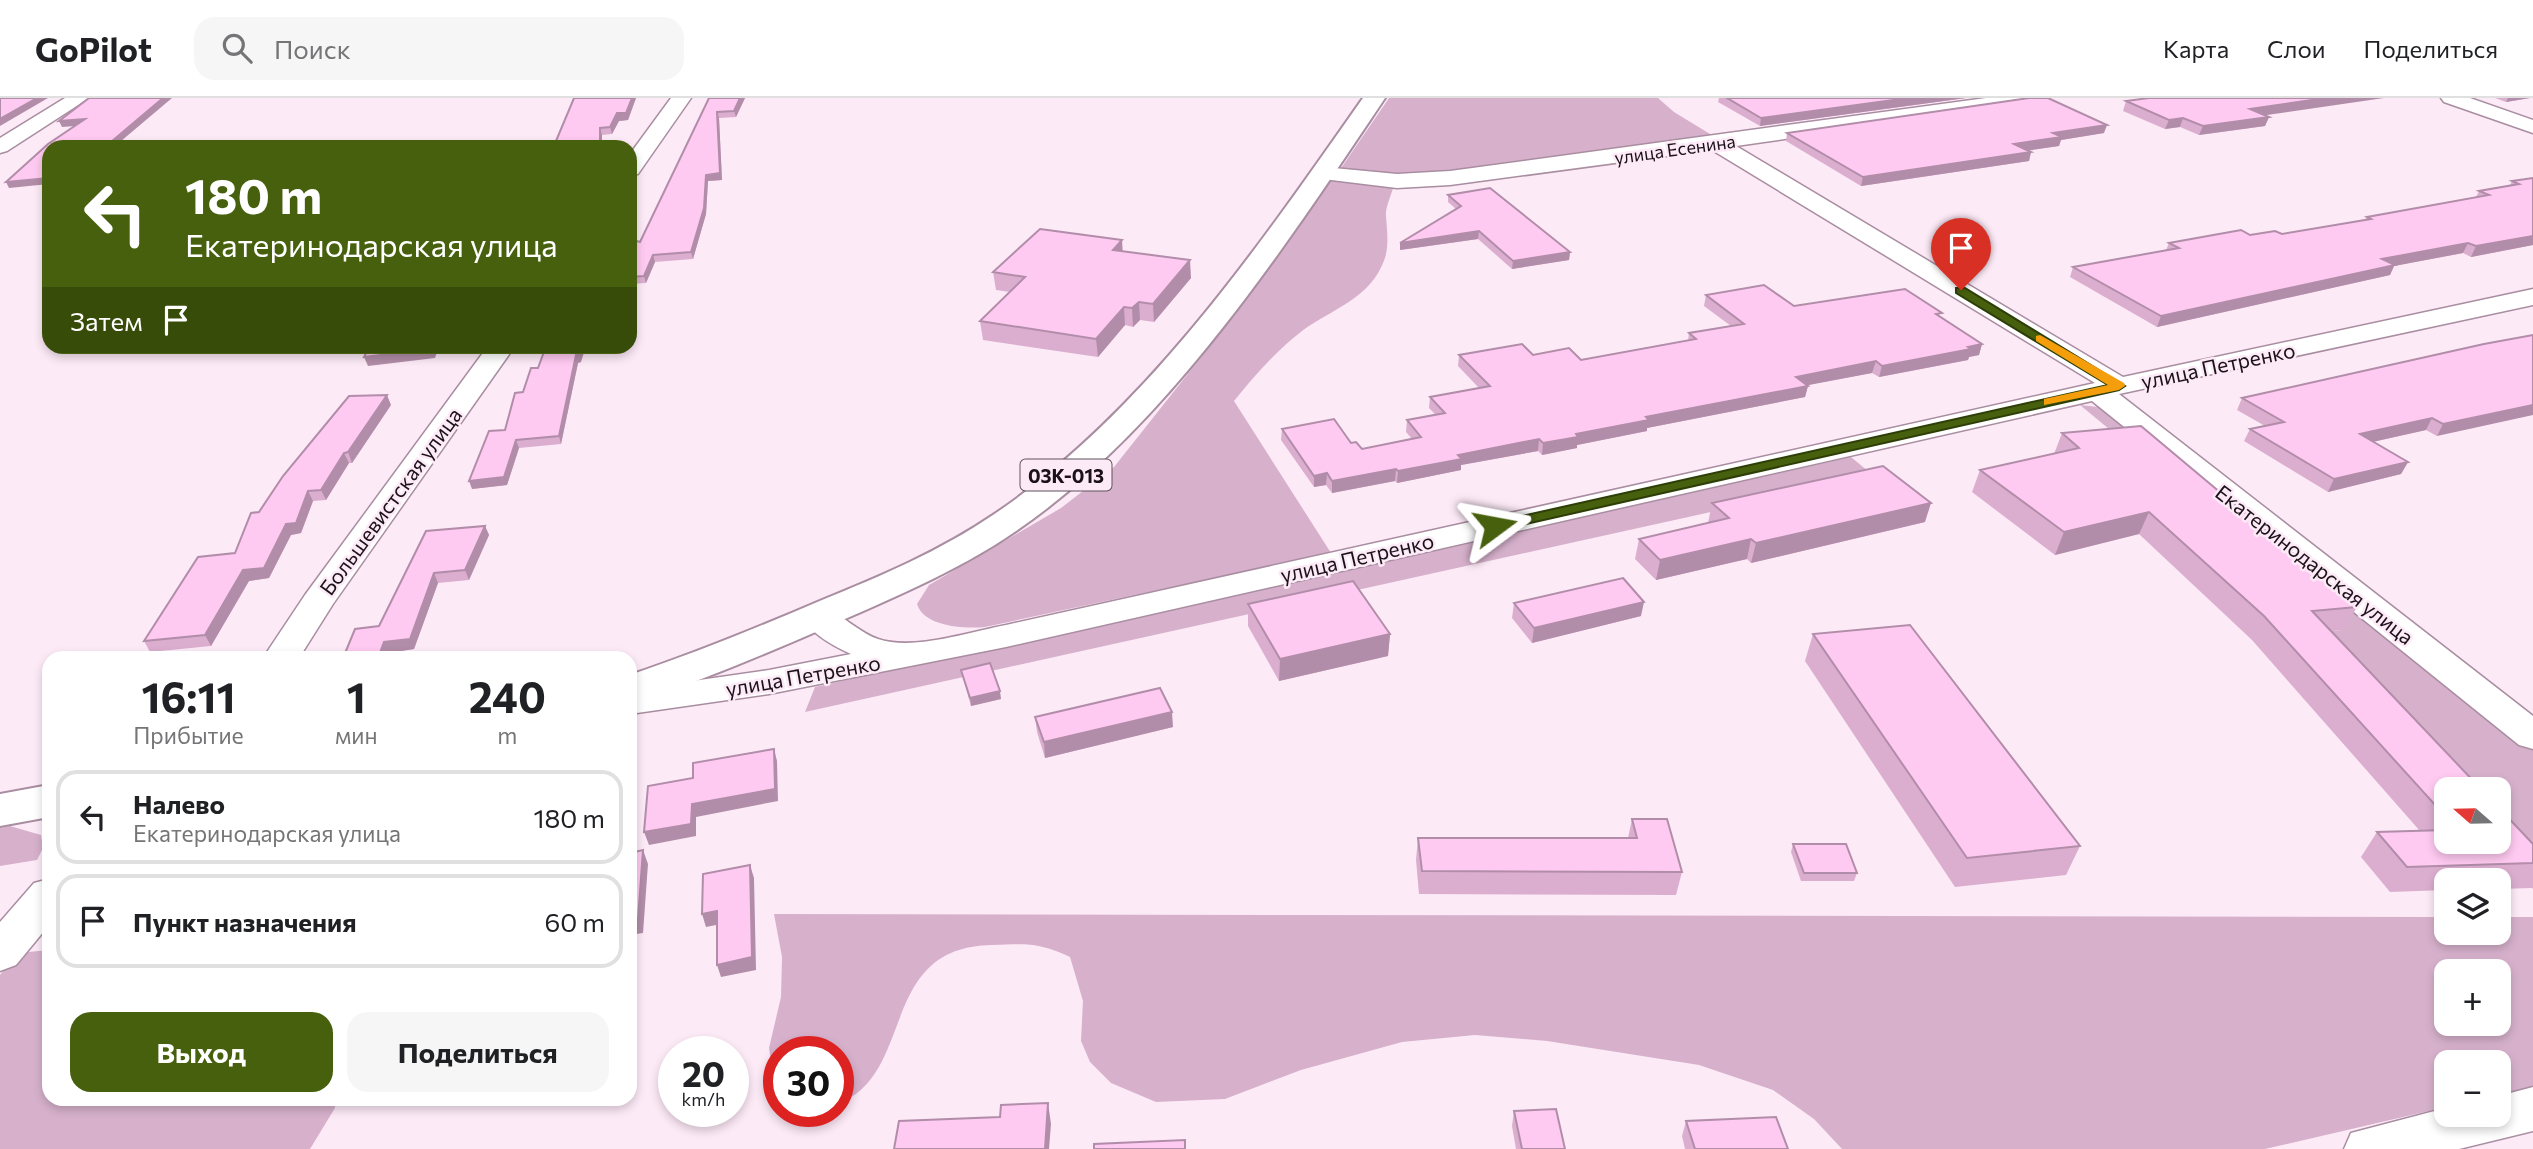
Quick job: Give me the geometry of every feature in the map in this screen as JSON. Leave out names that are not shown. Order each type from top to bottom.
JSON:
[{"type":"main road","name":"03К-013","points":[[637,686],[818,617],[924,569],[1005,523],[1087,457],[1163,380],[1323,173],[1374,98]]},
{"type":"main road","points":[[0,810],[42,802]]},
{"type":"street","points":[[0,147],[79,98]]},
{"type":"street","points":[[637,159],[681,98]]},
{"type":"street","name":"улица Есенина","points":[[1323,173],[1384,181],[1423,180],[1716,144],[2026,98]]},
{"type":"street","points":[[2451,98],[2533,127]]},
{"type":"street","name":"Екатеринодарская улица","points":[[1716,144],[2108,388],[2533,736]]},
{"type":"street","name":"улица Петренко","points":[[637,701],[757,684],[1019,633],[2108,388],[2533,297]]},
{"type":"street","name":"Большевистская улица","points":[[286,651],[317,602],[496,354]]},
{"type":"street","points":[[818,617],[844,639],[861,647],[907,656]]},
{"type":"street","points":[[0,953],[42,903]]},
{"type":"street","points":[[2370,1149],[2533,1110]]},
{"type":"shaded area","points":[[1389,98],[1658,98],[1674,112],[1715,137],[1418,177],[1339,171]]},
{"type":"shaded area","points":[[1332,179],[1394,185],[1386,212],[1385,258],[1379,272],[1361,293],[1292,339],[1234,401],[1331,553],[985,627],[946,625],[921,612],[917,604],[929,585],[1061,508],[1114,467],[1240,308]]},
{"type":"shaded area","points":[[2080,405],[2107,408],[2533,748],[2533,889],[2501,854],[2511,854],[2511,777],[2435,777],[2300,635],[2342,630]]},
{"type":"shaded area","points":[[1851,457],[1874,476],[805,712],[815,687]]},
{"type":"shaded area","points":[[10,826],[41,835],[42,850],[37,860],[0,866],[0,828]]},
{"type":"shaded area","points":[[774,914],[2434,917],[2434,945],[2511,945],[2511,917],[2533,917],[2533,1087],[2511,1092],[2511,1050],[2434,1050],[2434,1110],[2265,1149],[1842,1149],[1814,1119],[1773,1090],[1699,1065],[1547,1041],[1475,1035],[1402,1042],[1301,1070],[1225,1099],[1156,1102],[1111,1083],[1090,1062],[1081,1041],[1083,1001],[1070,957],[1040,946],[992,945],[956,951],[931,966],[914,988],[879,1066],[863,1088],[854,1094],[854,1036],[772,1036],[781,997],[782,957]]},
{"type":"shaded area","points":[[42,951],[42,1106],[335,1108],[310,1149],[0,1149],[0,975],[18,953]]},
{"type":"building","points":[[0,98],[37,98],[0,119]]},
{"type":"building","points":[[89,98],[163,98],[113,140],[54,140],[85,119],[59,121]]},
{"type":"building","points":[[574,98],[632,98],[626,113],[617,113],[610,127],[600,128],[600,140],[556,140]]},
{"type":"building","points":[[709,98],[740,98],[734,111],[717,112],[720,173],[706,175],[704,208],[691,252],[653,255],[644,276],[637,276],[637,241],[640,242]]},
{"type":"building","points":[[1727,98],[1908,98],[1761,118]]},
{"type":"building","points":[[2029,98],[2048,98],[2107,125],[2053,133],[2062,137],[2014,144],[2031,152],[1863,177],[1787,133]]},
{"type":"building","points":[[2149,98],[2325,98],[2250,109],[2269,117],[2203,126],[2183,118],[2169,120],[2126,101]]},
{"type":"building","points":[[42,149],[42,179],[6,182]]},
{"type":"building","points":[[2533,178],[2533,236],[2476,246],[2468,243],[2382,259],[2395,265],[2161,316],[2073,267],[2179,248],[2169,243],[2241,230],[2250,235],[2275,231],[2282,234],[2371,219],[2367,217],[2489,195],[2479,191],[2519,184],[2512,181]]},
{"type":"building","points":[[1490,188],[1570,252],[1513,261],[1479,231],[1400,243],[1461,206],[1448,195]]},
{"type":"building","points":[[1040,229],[1122,240],[1113,250],[1190,260],[1153,304],[1139,302],[1132,308],[1124,307],[1096,339],[980,321],[1025,277],[993,272]]},
{"type":"building","points":[[1764,285],[1794,306],[1905,289],[1942,313],[1936,314],[1982,344],[1968,347],[1971,349],[1882,366],[1876,361],[1796,377],[1808,386],[1646,417],[1649,420],[1576,434],[1578,437],[1543,443],[1539,439],[1458,455],[1462,459],[1332,481],[1327,473],[1314,476],[1282,429],[1334,419],[1351,443],[1356,442],[1362,449],[1421,437],[1407,420],[1445,413],[1430,397],[1490,386],[1459,355],[1522,344],[1533,355],[1569,348],[1581,360],[1696,339],[1689,333],[1744,324],[1706,295]]},
{"type":"building","points":[[2533,335],[2533,405],[2443,424],[2432,418],[2360,434],[2408,462],[2334,479],[2250,429],[2284,422],[2242,398]]},
{"type":"building","points":[[366,354],[390,354],[364,357]]},
{"type":"building","points":[[543,354],[579,354],[576,355],[559,436],[516,440],[504,477],[469,481],[489,431],[505,430],[515,393],[523,392],[531,368],[538,368]]},
{"type":"building","points":[[387,395],[348,452],[344,453],[321,490],[308,491],[296,523],[286,524],[264,568],[243,570],[205,635],[144,641],[198,557],[235,553],[251,513],[259,512],[283,476],[349,396]]},
{"type":"building","points":[[2141,426],[2357,607],[2312,611],[2470,777],[2434,777],[2434,804],[2264,616],[2149,512],[2064,532],[1980,470],[2079,448],[2062,433]]},
{"type":"building","points":[[1883,466],[1931,503],[1756,543],[1751,539],[1660,560],[1639,539],[1729,518],[1712,503]]},
{"type":"building","points":[[485,526],[465,570],[434,573],[410,639],[384,642],[381,651],[346,651],[355,629],[379,626],[426,531]]},
{"type":"building","points":[[1623,578],[1644,602],[1534,628],[1514,603]]},
{"type":"building","points":[[1353,581],[1390,634],[1280,659],[1248,604]]},
{"type":"building","points":[[1910,625],[2080,846],[1967,858],[1813,634]]},
{"type":"building","points":[[990,663],[1000,691],[970,698],[961,670]]},
{"type":"building","points":[[1160,688],[1172,712],[1044,742],[1035,717]]},
{"type":"building","points":[[774,749],[775,789],[692,804],[691,824],[644,832],[648,786],[693,778],[693,763]]},
{"type":"building","points":[[1632,819],[1667,819],[1682,872],[1422,871],[1418,838],[1637,838]]},
{"type":"building","points":[[2511,821],[2533,844],[2533,863],[2407,867],[2377,832],[2434,830],[2434,854],[2511,854]]},
{"type":"building","points":[[1793,844],[1846,844],[1857,873],[1804,873]]},
{"type":"building","points":[[643,850],[637,919],[637,851]]},
{"type":"building","points":[[750,865],[752,957],[717,965],[717,911],[702,914],[703,874]]},
{"type":"building","points":[[1048,1103],[1045,1149],[894,1149],[899,1121],[1000,1117],[1001,1105]]},
{"type":"building","points":[[1556,1109],[1565,1149],[1522,1149],[1514,1111]]},
{"type":"building","points":[[1776,1117],[1788,1149],[1695,1149],[1686,1121]]},
{"type":"building","points":[[1185,1140],[1185,1149],[1094,1149],[1094,1144]]},
{"type":"slow traffic","points":[[2040,338],[2119,386],[2048,402]]},
{"type":"route","points":[[1495,526],[2119,386],[1961,290]]}]
